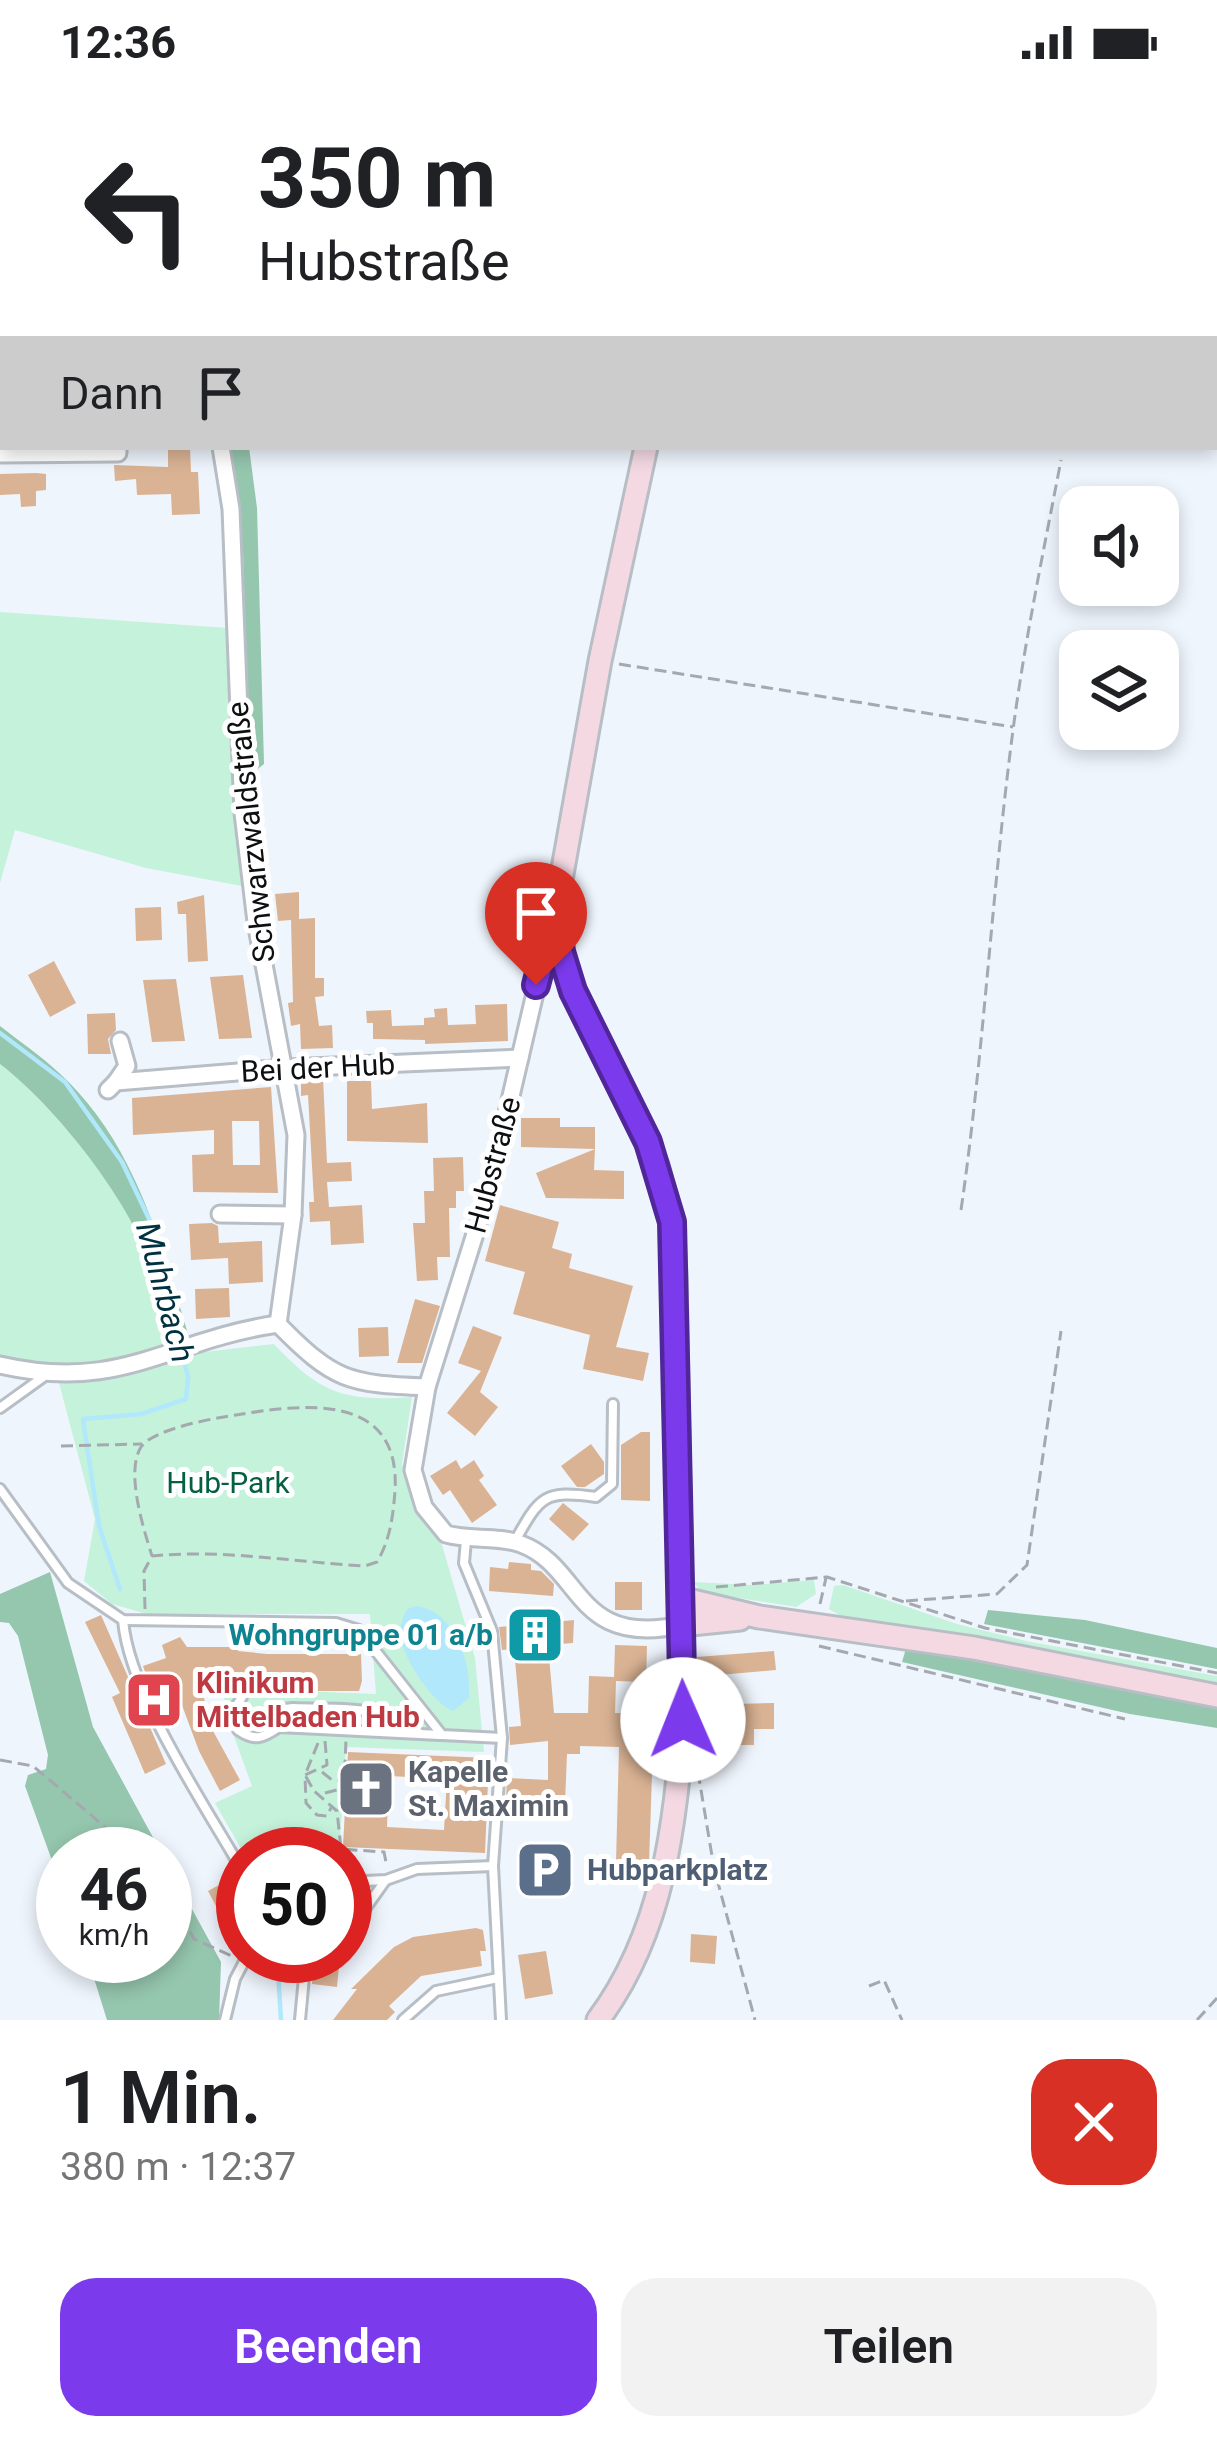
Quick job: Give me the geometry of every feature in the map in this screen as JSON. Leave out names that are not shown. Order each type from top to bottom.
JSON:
[{"type":"main road","name":"Hubstraße","points":[[556,908],[600,661],[645,450]]},
{"type":"main road","points":[[556,908],[561,952],[573,991],[644,1134],[672,1222],[683,1720],[662,1885],[643,1946],[620,1991],[598,2020]]},
{"type":"main road","points":[[680,1598],[758,1617],[974,1648],[1217,1696]]},
{"type":"main road","points":[[681,1625],[758,1617]]},
{"type":"street","points":[[0,454],[118,450]]},
{"type":"street","name":"Schwarzwaldstraße","points":[[221,450],[231,509],[243,813],[256,922],[296,1135],[293,1215],[278,1324]]},
{"type":"street","name":"Hubstraße","points":[[466,1540],[446,1534],[424,1507],[413,1471],[428,1387],[490,1186],[556,908]]},
{"type":"street","name":"Bei der Hub","points":[[120,1041],[128,1066],[112,1086],[286,1068],[520,1058]]},
{"type":"street","points":[[220,1214],[293,1215]]},
{"type":"street","points":[[0,1365],[46,1376],[130,1368],[228,1331],[278,1324],[320,1366],[369,1385],[428,1387]]},
{"type":"street","points":[[466,1540],[514,1543],[545,1560],[584,1606],[608,1621],[666,1628],[681,1625]]},
{"type":"lane","points":[[0,1408],[46,1376]]},
{"type":"lane","points":[[514,1543],[545,1496],[558,1491],[596,1497],[612,1484],[613,1404]]},
{"type":"lane","points":[[0,1489],[68,1583],[123,1620],[336,1623],[359,1630],[442,1735]]},
{"type":"lane","points":[[466,1540],[464,1562],[492,1630],[502,1738],[494,1866],[501,2020]]},
{"type":"lane","points":[[123,1620],[125,1651],[217,1827]]},
{"type":"lane","points":[[242,1697],[237,1706],[238,1730],[250,1738],[264,1738],[279,1727],[285,1709],[396,1715],[420,1733]]},
{"type":"lane","points":[[683,1720],[732,1739]]},
{"type":"lane","points":[[279,1727],[502,1738]]},
{"type":"lane","points":[[372,1880],[417,1869],[494,1866]]},
{"type":"lane","points":[[372,1900],[387,1879]]},
{"type":"lane","points":[[403,2020],[436,1990],[498,1978]]},
{"type":"lane","points":[[225,2020],[237,1983]]},
{"type":"lane","points":[[300,2020],[303,1983]]},
{"type":"path","points":[[961,1210],[982,1064],[983,995],[1013,727],[1061,460]]},
{"type":"path","points":[[600,661],[1013,727]]},
{"type":"path","points":[[903,1602],[997,1594],[1027,1565],[1060,1331]]},
{"type":"path","points":[[61,1446],[142,1444],[214,1418],[316,1406],[360,1415],[390,1448],[395,1466],[392,1522],[377,1562],[365,1566],[275,1561],[251,1554],[152,1556]]},
{"type":"path","points":[[142,1444],[137,1504],[152,1556],[143,1586],[147,1623]]},
{"type":"path","points":[[826,1577],[813,1639],[818,1646],[1125,1719]]},
{"type":"path","points":[[715,1587],[826,1577],[985,1628],[1217,1672]]},
{"type":"path","points":[[305,1775],[314,1791],[323,1794],[344,1788],[347,1730]]},
{"type":"path","points":[[332,1806],[327,1816],[312,1811],[304,1791],[320,1735],[329,1757],[345,1767]]},
{"type":"path","points":[[305,1775],[321,1771],[329,1757]]},
{"type":"path","points":[[0,1760],[33,1766],[105,1827]]},
{"type":"path","points":[[698,1766],[714,1868],[755,2020]]},
{"type":"path","points":[[321,1771],[332,1780],[345,1781]]},
{"type":"path","points":[[323,1794],[342,1826],[341,1849],[384,1852],[387,1879]]},
{"type":"path","points":[[869,1986],[884,1980],[902,2020]]},
{"type":"path","points":[[1197,2020],[1217,1998]]},
{"type":"green space","points":[[230,450],[249,450],[257,508],[264,764],[250,775],[243,552]]},
{"type":"green space","points":[[0,612],[228,628],[228,722],[242,886],[146,868],[15,830],[0,883]]},
{"type":"green space","points":[[0,1026],[58,1072],[107,1130],[156,1232],[190,1341],[169,1351],[141,1241],[98,1169],[60,1122],[0,1064]]},
{"type":"green space","points":[[0,1064],[60,1122],[130,1218],[150,1268],[169,1351],[63,1366],[0,1357]]},
{"type":"green space","name":"Hub-Park","points":[[274,1344],[305,1374],[334,1391],[368,1398],[412,1397],[402,1464],[416,1510],[442,1545],[475,1658],[484,1752],[346,1747],[341,1827],[229,1827],[215,1803],[252,1786],[223,1706],[225,1688],[376,1694],[370,1614],[147,1614],[112,1604],[84,1581],[95,1519],[59,1383],[127,1375],[195,1353]]},
{"type":"green space","points":[[50,1572],[93,1727],[147,1827],[40,1827],[25,1786],[28,1775],[46,1769],[48,1755],[18,1636],[9,1623],[0,1622],[0,1594]]},
{"type":"green space","points":[[814,1580],[816,1594],[796,1607],[702,1592],[693,1582],[752,1585]]},
{"type":"green space","points":[[843,1585],[957,1624],[1026,1641],[1217,1676],[1217,1688],[841,1616],[829,1609],[834,1586]]},
{"type":"green space","points":[[988,1610],[1085,1620],[1217,1648],[1217,1669],[984,1624]]},
{"type":"green space","points":[[907,1645],[1217,1708],[1217,1728],[1130,1714],[902,1662]]},
{"type":"green space","points":[[192,1909],[216,1953],[219,2020],[107,2020],[95,1983],[192,1983]]},
{"type":"water","points":[[407,1609],[430,1610],[451,1628],[464,1655],[469,1698],[453,1711],[429,1690],[403,1647],[402,1620]]},
{"type":"building","points":[[168,450],[190,450],[191,472],[198,472],[200,514],[172,515],[171,494],[137,495],[136,479],[115,481],[114,465],[168,467]]},
{"type":"building","points":[[0,474],[46,474],[46,490],[36,491],[36,506],[21,507],[20,494],[0,495]]},
{"type":"building","points":[[299,892],[299,919],[315,918],[315,978],[324,978],[324,996],[315,997],[319,1026],[332,1025],[333,1048],[301,1049],[300,1024],[291,1026],[291,920],[278,921],[275,894]]},
{"type":"building","points":[[204,895],[208,961],[188,962],[186,914],[178,914],[177,902]]},
{"type":"building","points":[[161,907],[162,940],[136,941],[135,908]]},
{"type":"building","points":[[54,961],[76,1003],[50,1017],[28,975]]},
{"type":"building","points":[[243,975],[252,1038],[219,1039],[210,977]]},
{"type":"building","points":[[176,979],[185,1041],[152,1042],[143,980]]},
{"type":"building","points":[[507,1004],[508,1041],[425,1044],[425,1040],[373,1039],[373,1023],[367,1023],[366,1011],[391,1010],[392,1026],[424,1025],[424,1018],[435,1017],[434,1009],[447,1008],[448,1025],[476,1024],[475,1005]]},
{"type":"building","points":[[115,1013],[116,1030],[108,1039],[111,1054],[88,1054],[87,1014]]},
{"type":"building","points":[[323,1078],[327,1163],[351,1162],[352,1181],[327,1182],[329,1207],[362,1205],[364,1243],[331,1245],[330,1221],[310,1222],[309,1202],[314,1202],[308,1095],[301,1096],[301,1079]]},
{"type":"building","points":[[347,1081],[371,1081],[372,1109],[427,1103],[428,1143],[347,1141]]},
{"type":"building","points":[[271,1087],[278,1193],[193,1192],[192,1155],[214,1154],[214,1130],[133,1135],[132,1098]],"holes":[[[232,1121],[259,1121],[260,1165],[233,1165]]]},
{"type":"building","points":[[521,1118],[560,1118],[560,1127],[595,1127],[595,1149],[521,1147]]},
{"type":"building","points":[[595,1149],[594,1170],[624,1171],[624,1199],[546,1198],[536,1173]]},
{"type":"building","points":[[463,1157],[464,1191],[456,1191],[456,1208],[449,1208],[450,1257],[437,1257],[438,1280],[417,1281],[413,1223],[425,1223],[424,1191],[434,1191],[433,1158]]},
{"type":"building","points":[[500,1205],[559,1222],[552,1248],[572,1254],[569,1268],[633,1286],[616,1347],[649,1353],[643,1381],[583,1369],[590,1335],[513,1314],[525,1272],[485,1261]]},
{"type":"building","points":[[189,1224],[218,1226],[219,1243],[262,1241],[263,1282],[229,1284],[228,1258],[191,1260]]},
{"type":"building","points":[[229,1288],[230,1317],[196,1319],[195,1289]]},
{"type":"building","points":[[415,1299],[440,1306],[422,1363],[397,1363]]},
{"type":"building","points":[[473,1326],[502,1337],[480,1392],[498,1407],[475,1436],[447,1413],[481,1371],[458,1363]]},
{"type":"building","points":[[388,1327],[389,1356],[359,1357],[358,1328]]},
{"type":"building","points":[[641,1432],[650,1432],[650,1501],[621,1500],[621,1445]]},
{"type":"building","points":[[591,1444],[604,1462],[604,1474],[577,1487],[561,1466]]},
{"type":"building","points":[[456,1460],[461,1469],[474,1460],[484,1476],[479,1480],[497,1505],[472,1523],[450,1490],[443,1495],[430,1476]]},
{"type":"building","points":[[563,1503],[589,1524],[573,1541],[549,1519]]},
{"type":"building","points":[[509,1562],[531,1564],[531,1570],[541,1571],[554,1584],[553,1596],[489,1591],[490,1567],[508,1569]]},
{"type":"building","points":[[615,1582],[642,1582],[642,1610],[615,1610]]},
{"type":"building","points":[[101,1615],[166,1764],[145,1774],[112,1697],[120,1693],[85,1622]]},
{"type":"building","points":[[574,1620],[573,1643],[548,1645],[554,1713],[588,1713],[589,1676],[614,1677],[615,1645],[647,1646],[646,1682],[616,1681],[615,1713],[654,1714],[649,1864],[616,1862],[619,1747],[580,1746],[580,1754],[567,1754],[565,1803],[506,1800],[507,1778],[548,1780],[548,1741],[510,1745],[509,1727],[521,1726],[514,1649],[502,1650],[499,1627]]},
{"type":"building","points":[[180,1637],[187,1647],[238,1647],[238,1651],[267,1654],[361,1654],[362,1681],[359,1691],[287,1691],[248,1687],[248,1678],[198,1676],[213,1731],[240,1780],[220,1791],[199,1751],[170,1673],[148,1681],[143,1666],[166,1658],[162,1645]]},
{"type":"building","points":[[774,1651],[776,1670],[697,1677],[697,1657]]},
{"type":"building","points":[[774,1703],[774,1729],[754,1729],[754,1745],[737,1745],[734,1704]]},
{"type":"building","points":[[348,1752],[489,1758],[485,1853],[372,1848],[372,1827],[344,1827]],"holes":[[[389,1776],[447,1779],[444,1830],[387,1827]]]},
{"type":"building","points":[[483,1930],[482,1966],[421,1976],[389,2006],[395,2012],[387,2020],[333,2020],[357,1989],[351,1989],[357,1983],[372,1983],[372,1968],[394,1947],[413,1937]]},
{"type":"building","points":[[691,1934],[717,1936],[715,1964],[690,1962]]},
{"type":"building","points":[[546,1951],[553,1994],[525,1999],[518,1955]]},
{"type":"waterway","name":"Muhrbach","points":[[0,1033],[65,1082],[122,1162],[151,1223],[180,1345]]},
{"type":"waterway","name":"Muhrbach","points":[[120,1589],[99,1526],[83,1419],[141,1414],[186,1399],[183,1356]]},
{"type":"waterway","name":"Muhrbach","points":[[279,1983],[281,2020]]},
{"type":"place","name":"Wohngruppe 01 a/b","points":[[535,1635]]},
{"type":"place","name":"Klinikum Mittelbaden Hub","points":[[154,1700]]},
{"type":"place","name":"Kapelle St. Maximin","points":[[366,1789]]},
{"type":"place","name":"Hubparkplatz","points":[[545,1870]]},
{"type":"route","points":[[536,985],[556,908],[561,952],[573,991],[638,1118],[672,1222],[683,1720]]}]
